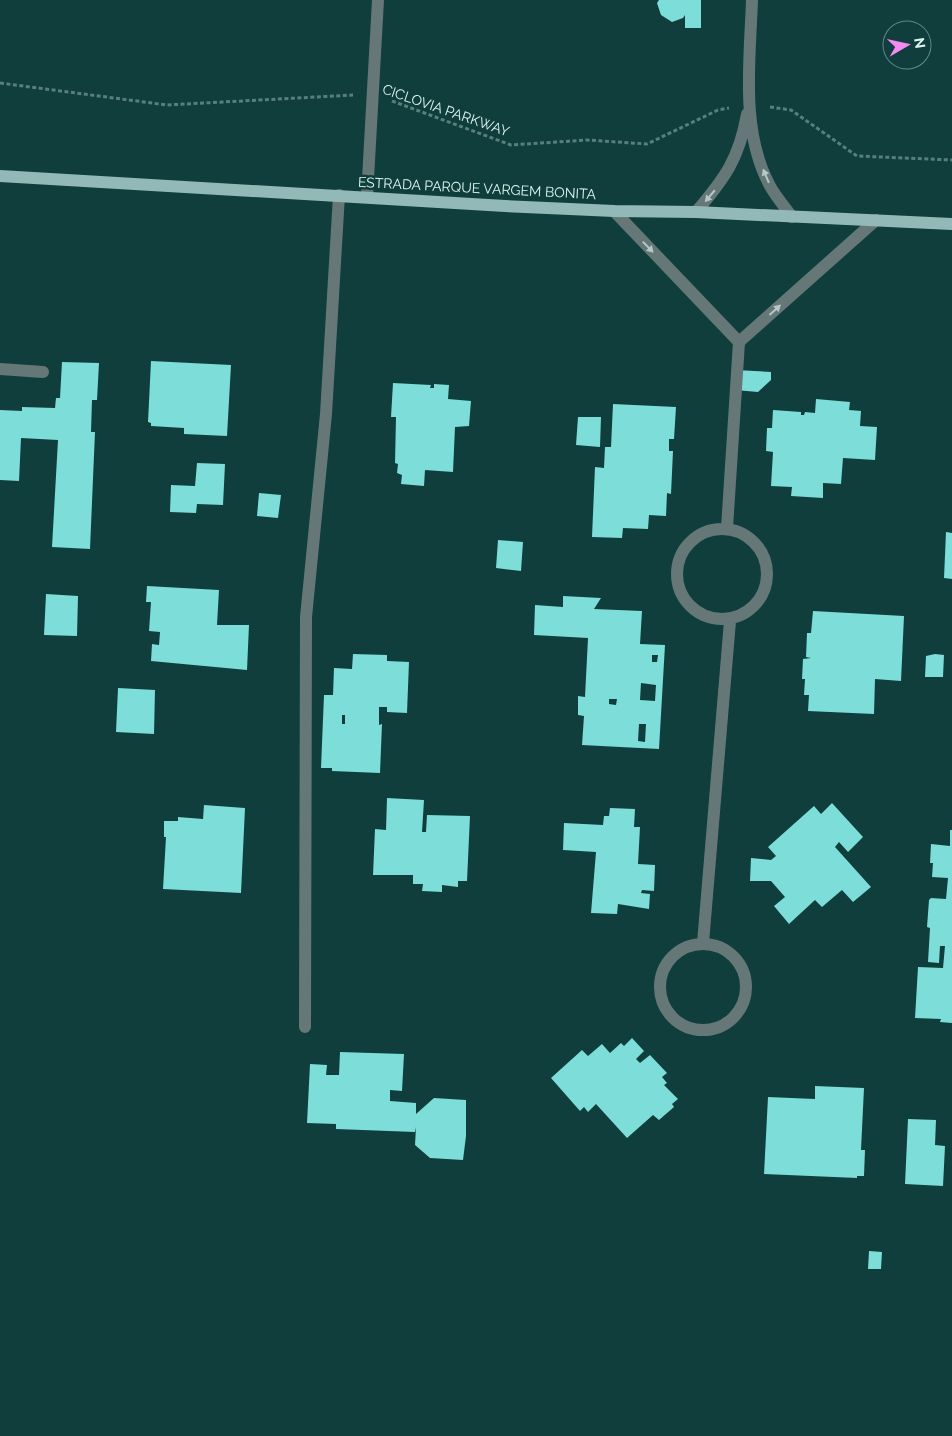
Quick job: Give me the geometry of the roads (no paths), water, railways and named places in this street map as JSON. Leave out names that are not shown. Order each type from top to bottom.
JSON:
[{"type":"main road","name":"ESTRADA PARQUE VARGEM BONITA","points":[[0,176],[614,211],[696,212],[952,224]]},
{"type":"street","points":[[366,196],[378,0]]},
{"type":"street","points":[[696,212],[734,162],[743,138],[749,104],[752,0]]},
{"type":"street","points":[[749,104],[754,143],[760,162],[770,186],[792,218]]},
{"type":"street","points":[[305,1027],[306,617],[326,414],[339,195]]},
{"type":"street","points":[[614,211],[739,342]]},
{"type":"street","points":[[727,528],[739,342],[876,220]]},
{"type":"street","points":[[0,369],[43,372]]},
{"type":"street","points":[[727,528],[752,538],[766,560],[768,586],[754,609],[730,620],[704,618],[684,601],[676,576],[682,550],[701,532],[727,528]]},
{"type":"street","points":[[703,943],[730,620]]},
{"type":"street","points":[[703,943],[726,950],[743,968],[746,993],[736,1016],[716,1029],[691,1029],[670,1016],[660,993],[663,969],[679,950],[703,943]]}]
